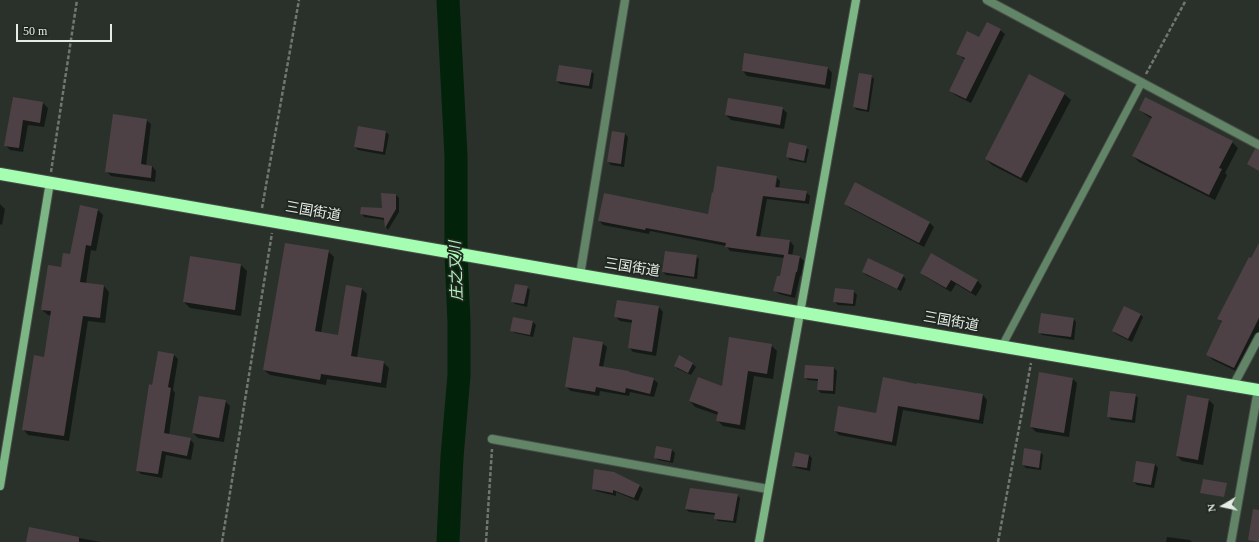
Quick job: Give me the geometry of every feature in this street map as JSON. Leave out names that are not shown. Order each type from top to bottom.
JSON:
[{"type":"highway","name":"三国街道","points":[[0,174],[261,218],[504,262],[801,311],[1258,390]]},
{"type":"street","points":[[580,275],[625,0]]},
{"type":"street","points":[[759,542],[856,0]]},
{"type":"street","points":[[987,0],[1259,145]]},
{"type":"street","points":[[0,486],[50,182]]},
{"type":"street","points":[[1233,386],[1259,336]]},
{"type":"street","points":[[1231,542],[1258,390]]},
{"type":"street","points":[[492,439],[768,489]]},
{"type":"lane","points":[[1002,346],[1142,82]]},
{"type":"path","points":[[50,182],[77,0]]},
{"type":"path","points":[[261,218],[298,0]]},
{"type":"path","points":[[1142,82],[1186,0]]},
{"type":"path","points":[[222,542],[274,221]]},
{"type":"path","points":[[998,542],[1033,352]]},
{"type":"path","points":[[486,542],[492,439]]},
{"type":"building","points":[[987,22],[1001,29],[966,99],[949,91],[965,58],[956,54],[967,31],[979,37]]},
{"type":"building","points":[[744,53],[828,67],[825,85],[742,71]]},
{"type":"building","points":[[559,65],[592,70],[589,86],[556,81]]},
{"type":"building","points":[[859,73],[872,75],[867,110],[853,107]]},
{"type":"building","points":[[1029,74],[1065,93],[1021,178],[985,159]]},
{"type":"building","points":[[13,97],[43,102],[40,123],[23,120],[19,148],[4,146]]},
{"type":"building","points":[[1145,97],[1233,141],[1219,168],[1222,169],[1209,195],[1132,156],[1152,117],[1139,110]]},
{"type":"building","points":[[728,98],[783,107],[780,125],[725,115]]},
{"type":"building","points":[[113,114],[147,119],[141,164],[152,166],[151,178],[105,172]]},
{"type":"building","points":[[358,126],[386,131],[383,152],[354,147]]},
{"type":"building","points":[[612,131],[625,133],[621,164],[607,162]]},
{"type":"building","points":[[789,142],[807,146],[804,161],[786,157]]},
{"type":"building","points":[[1255,149],[1259,150],[1259,171],[1247,164]]},
{"type":"building","points":[[717,166],[777,176],[775,187],[807,191],[805,201],[763,196],[756,236],[790,240],[788,254],[800,256],[791,295],[773,291],[777,276],[780,276],[784,255],[725,247],[726,243],[646,228],[645,230],[598,221],[604,193],[708,214]]},
{"type":"building","points":[[855,182],[930,222],[919,243],[844,204]]},
{"type":"building","points":[[381,193],[396,194],[396,209],[385,228],[384,218],[360,214],[361,207],[382,208]]},
{"type":"building","points":[[80,205],[98,209],[91,246],[86,245],[80,282],[104,285],[100,318],[83,316],[64,436],[22,430],[34,355],[44,357],[51,311],[41,310],[48,265],[61,267],[63,253],[70,254]]},
{"type":"building","points":[[285,243],[329,250],[315,331],[338,335],[346,285],[362,288],[351,356],[384,361],[381,383],[321,374],[320,380],[263,370]]},
{"type":"building","points":[[1259,243],[1259,318],[1234,368],[1206,355],[1222,321],[1217,319],[1249,257],[1251,258]]},
{"type":"building","points":[[665,251],[697,255],[694,277],[662,272]]},
{"type":"building","points":[[931,253],[978,280],[971,292],[951,280],[946,288],[920,273]]},
{"type":"building","points":[[190,256],[241,264],[235,310],[183,302]]},
{"type":"building","points":[[868,258],[904,275],[897,289],[862,272]]},
{"type":"building","points":[[515,284],[528,286],[524,304],[511,302]]},
{"type":"building","points":[[835,288],[854,290],[853,304],[833,302]]},
{"type":"building","points":[[617,300],[659,306],[652,352],[628,348],[632,320],[614,317]]},
{"type":"building","points":[[1124,306],[1141,314],[1128,339],[1112,331]]},
{"type":"building","points":[[1041,313],[1074,318],[1071,337],[1038,333]]},
{"type":"building","points":[[513,317],[533,321],[530,335],[510,331]]},
{"type":"building","points":[[573,337],[603,342],[599,366],[629,371],[654,378],[650,394],[626,388],[625,393],[596,387],[595,392],[565,387]]},
{"type":"building","points":[[729,337],[772,344],[767,374],[748,371],[740,425],[716,421],[718,412],[689,401],[698,377],[722,386]]},
{"type":"building","points":[[158,351],[174,354],[168,387],[171,388],[164,433],[191,438],[187,456],[162,451],[158,474],[136,471],[149,384],[152,385]]},
{"type":"building","points":[[679,355],[693,363],[688,373],[674,366]]},
{"type":"building","points":[[805,365],[834,367],[833,391],[817,390],[818,379],[804,378]]},
{"type":"building","points":[[1039,372],[1073,378],[1064,433],[1030,427]]},
{"type":"building","points":[[883,377],[917,384],[983,394],[979,420],[898,406],[892,442],[834,431],[838,406],[876,413]]},
{"type":"building","points":[[1110,391],[1136,394],[1132,420],[1107,417]]},
{"type":"building","points":[[1187,395],[1209,399],[1198,460],[1176,456]]},
{"type":"building","points":[[199,396],[226,400],[219,438],[192,433]]},
{"type":"building","points":[[656,446],[672,449],[670,461],[654,458]]},
{"type":"building","points":[[1024,448],[1041,451],[1039,468],[1022,465]]},
{"type":"building","points":[[795,452],[809,455],[807,468],[792,466]]},
{"type":"building","points":[[1136,461],[1155,464],[1151,485],[1133,482]]},
{"type":"building","points":[[594,469],[614,472],[640,485],[634,498],[613,490],[613,493],[592,489]]},
{"type":"building","points":[[1203,479],[1227,483],[1224,497],[1200,493]]},
{"type":"building","points":[[690,488],[738,494],[733,521],[714,519],[715,513],[685,509]]},
{"type":"building","points":[[1253,509],[1259,510],[1259,542],[1248,540]]},
{"type":"building","points":[[29,527],[79,537],[79,542],[26,542]]},
{"type":"waterway","name":"庄之又川","points":[[448,0],[456,156],[456,254],[459,323],[459,375],[452,457],[448,542]]}]
